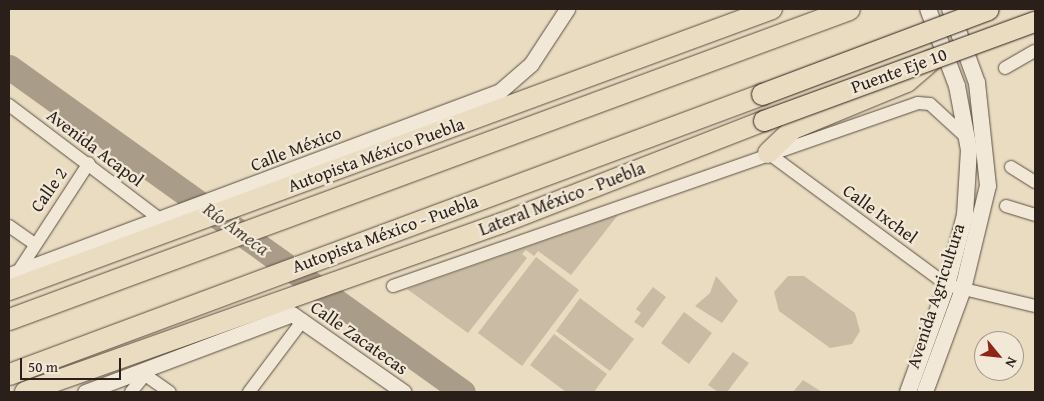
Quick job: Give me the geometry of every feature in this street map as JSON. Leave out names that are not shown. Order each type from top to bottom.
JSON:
[{"type":"highway","name":"Autopista México Puebla","points":[[11,282],[165,222],[772,9]]},
{"type":"highway","points":[[9,319],[849,9]]},
{"type":"highway","name":"Puente Eje 10","points":[[762,94],[988,9]]},
{"type":"highway","name":"Puente Eje 10","points":[[764,120],[1035,22]]},
{"type":"highway","points":[[768,153],[793,129],[907,82],[932,60]]},
{"type":"highway","name":"Autopista México - Puebla","points":[[9,374],[762,94]]},
{"type":"highway","name":"Lateral México - Puebla","points":[[25,392],[359,272],[502,223],[764,120]]},
{"type":"main road","name":"Avenida Agricultura","points":[[908,392],[947,285],[965,215],[968,139],[957,86],[928,9]]},
{"type":"main road","name":"Avenida Agricultura","points":[[925,392],[963,289],[988,186],[987,146],[977,83],[950,9]]},
{"type":"street","name":"Calle México","points":[[251,193],[500,91],[531,64],[567,9]]},
{"type":"street","points":[[1005,68],[1035,51]]},
{"type":"street","points":[[392,286],[768,153],[918,103],[930,104],[968,139]]},
{"type":"street","name":"Avenida Acapol","points":[[9,105],[89,163],[165,222]]},
{"type":"street","name":"Calle Ixchel","points":[[768,153],[947,285],[1035,306]]},
{"type":"street","name":"Calle 2","points":[[11,282],[33,243],[89,163]]},
{"type":"street","points":[[1011,167],[1035,182]]},
{"type":"street","points":[[1006,206],[1035,215]]},
{"type":"street","points":[[11,282],[104,241],[165,222]]},
{"type":"street","points":[[9,226],[33,243]]},
{"type":"street","points":[[85,392],[143,374],[297,317]]},
{"type":"street","points":[[249,392],[297,317]]},
{"type":"street","name":"Calle Zacatecas","points":[[297,317],[404,392]]},
{"type":"street","points":[[131,392],[143,374]]},
{"type":"street","points":[[143,374],[170,392]]},
{"type":"shaded area","points":[[618,215],[571,275],[538,251],[534,256],[526,250],[522,254],[527,258],[468,333],[407,289]]},
{"type":"shaded area","points":[[536,257],[579,290],[522,366],[478,333]]},
{"type":"shaded area","points":[[716,276],[738,301],[722,323],[695,306],[710,293]]},
{"type":"shaded area","points":[[788,276],[804,276],[855,313],[860,331],[852,344],[830,348],[779,311],[774,292]]},
{"type":"shaded area","points":[[653,287],[666,297],[643,328],[634,322],[641,313],[636,309]]},
{"type":"shaded area","points":[[580,298],[634,339],[610,371],[556,331]]},
{"type":"shaded area","points":[[684,312],[712,333],[689,364],[661,343]]},
{"type":"shaded area","points":[[554,334],[607,374],[594,392],[566,392],[530,365]]},
{"type":"shaded area","points":[[733,352],[749,363],[727,392],[718,392],[708,385]]},
{"type":"shaded area","points":[[803,380],[822,392],[793,392]]},
{"type":"waterway","name":"Río Ameca","points":[[9,67],[463,392]]}]
